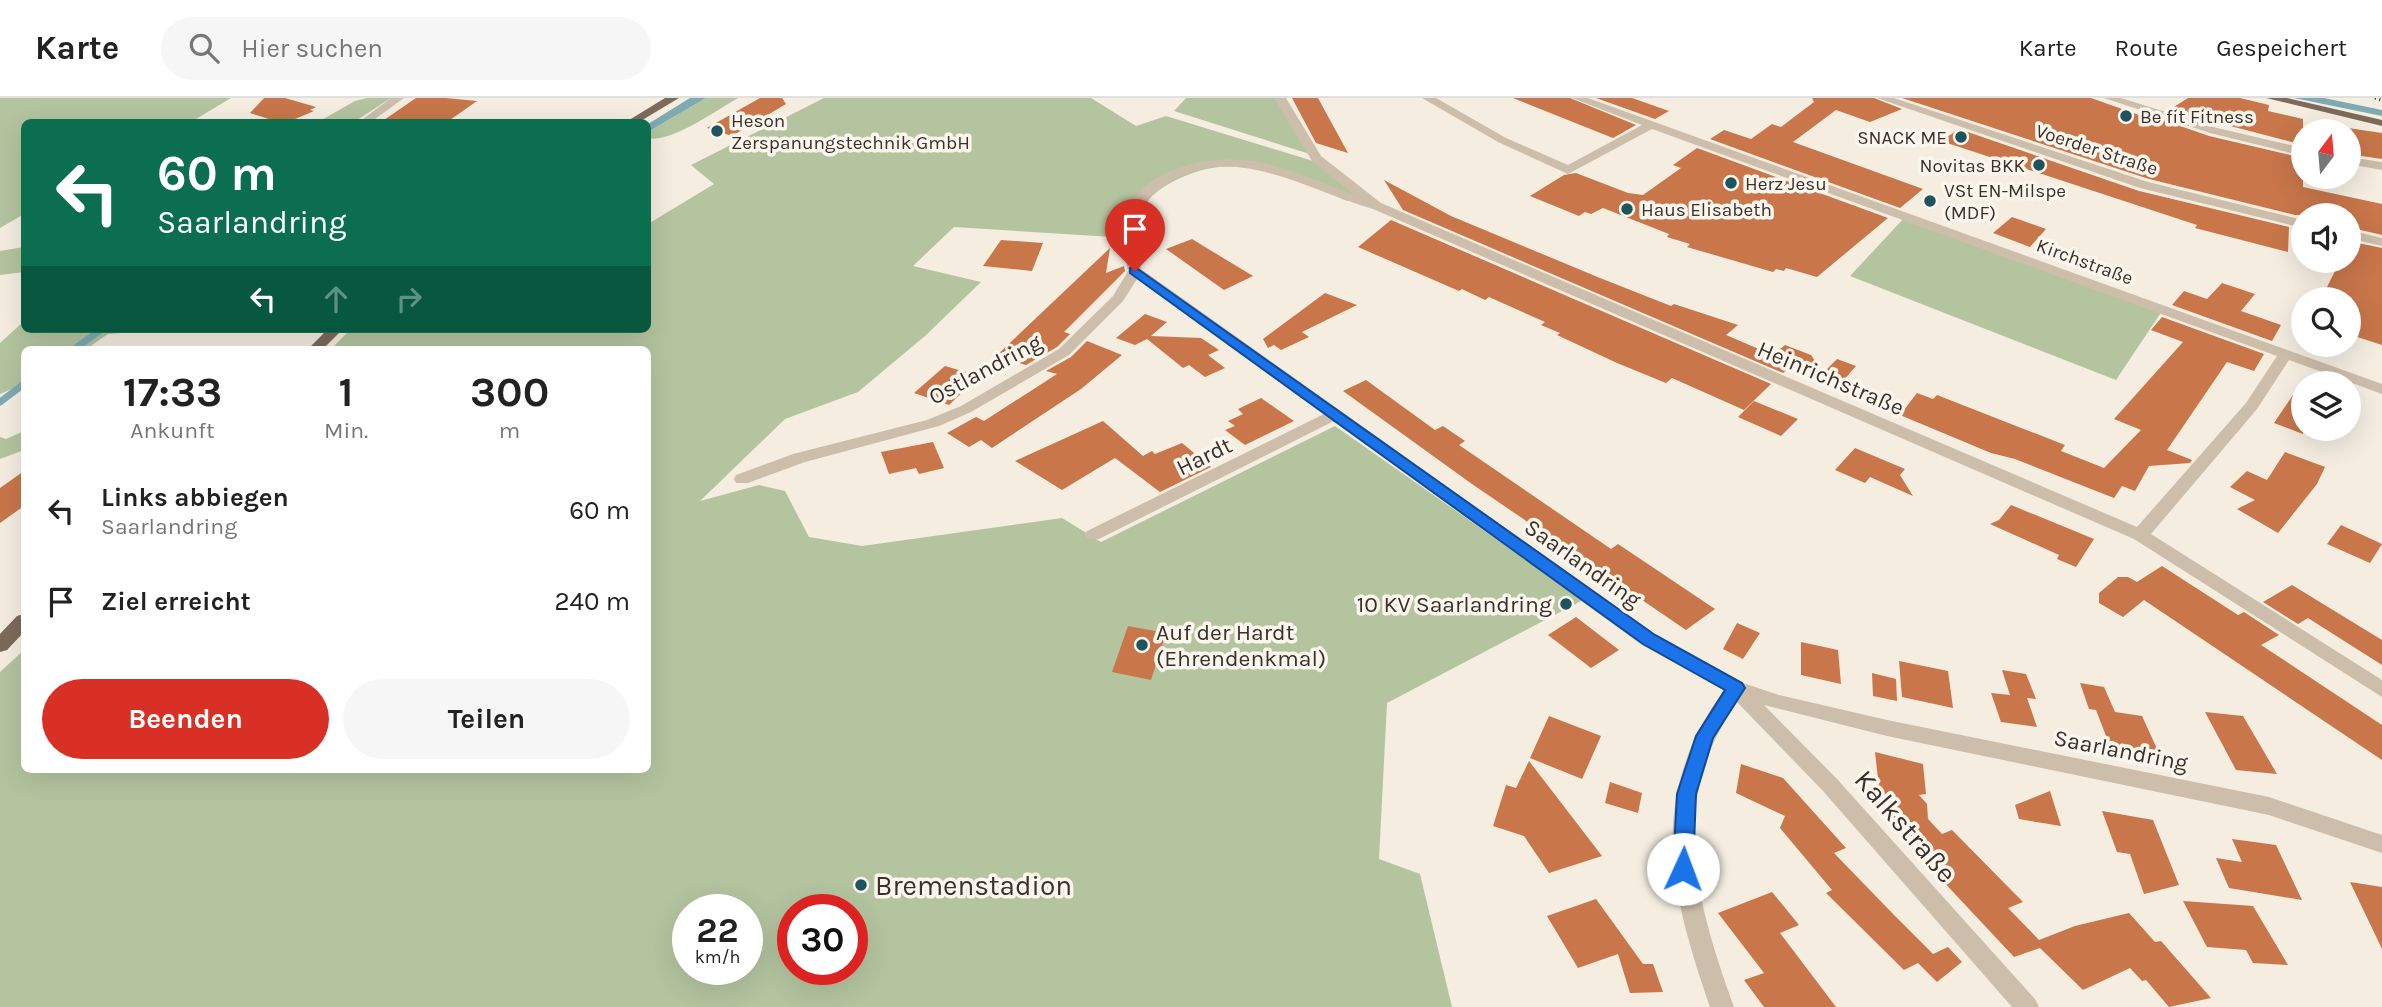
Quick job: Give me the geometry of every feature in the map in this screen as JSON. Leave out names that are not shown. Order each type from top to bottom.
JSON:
[{"type":"main road","points":[[637,119],[673,98]]},
{"type":"main road","points":[[2272,98],[2382,123]]},
{"type":"main road","points":[[318,346],[332,333]]},
{"type":"main road","points":[[0,645],[21,624]]},
{"type":"street","points":[[368,119],[398,98]]},
{"type":"street","name":"Heinrichstraße","points":[[1280,98],[1316,158],[1377,206],[2140,535],[2382,690]]},
{"type":"street","points":[[1428,98],[1492,135],[1568,170],[1649,126]]},
{"type":"street","name":"Kirchstraße","points":[[1578,98],[1649,126],[2382,389]]},
{"type":"street","name":"Voerder Straße","points":[[1883,98],[2144,185],[2291,221]]},
{"type":"street","points":[[2110,98],[2132,101],[2214,131],[2291,149]]},
{"type":"street","points":[[1135,271],[1130,222],[1146,195],[1154,184],[1199,166],[1219,162],[1261,166],[1343,197],[1377,206]]},
{"type":"street","points":[[2361,162],[2382,166]]},
{"type":"street","points":[[2361,237],[2382,242]]},
{"type":"street","name":"Saarlandring","points":[[1135,271],[1649,640],[1736,688],[1779,702],[1887,728],[2269,806],[2382,844]]},
{"type":"street","name":"Ostlandring","points":[[742,479],[799,458],[933,424],[966,409],[1064,352],[1118,298],[1135,271]]},
{"type":"street","points":[[2140,535],[2252,406],[2285,355]]},
{"type":"street","name":"Hardt","points":[[1093,535],[1334,415]]},
{"type":"street","points":[[1722,1007],[1693,926],[1683,869],[1686,794],[1705,736],[1736,688]]},
{"type":"street","name":"Kalkstraße","points":[[1736,688],[1830,785],[2027,1007]]},
{"type":"green space","points":[[0,98],[231,98],[196,119],[21,119],[21,216],[0,228]]},
{"type":"green space","points":[[391,98],[359,119],[323,119],[355,101]]},
{"type":"green space","points":[[706,98],[738,98],[669,136],[651,138],[651,130]]},
{"type":"green space","points":[[824,98],[1091,98],[1136,126],[1166,116],[1326,165],[1361,193],[1347,201],[1264,170],[1222,167],[1200,170],[1159,190],[1141,209],[1129,238],[954,227],[913,266],[981,282],[925,336],[858,392],[785,419],[700,501],[759,485],[785,491],[809,537],[862,546],[1062,518],[1101,542],[1335,426],[1583,600],[1387,703],[1379,859],[1420,874],[1452,1007],[0,1007],[0,672],[21,653],[21,773],[651,773],[651,346],[334,346],[347,333],[651,333],[651,222],[714,184],[691,165]]},
{"type":"green space","points":[[1186,98],[1281,98],[1316,156],[1174,111]]},
{"type":"green space","points":[[1905,217],[2162,311],[2116,380],[1850,276]]},
{"type":"green space","points":[[21,248],[21,272],[0,275],[0,251]]},
{"type":"green space","points":[[21,324],[21,333],[120,333],[108,334],[91,346],[21,346],[21,385],[0,394],[0,343]]},
{"type":"green space","points":[[21,432],[21,451],[0,459],[0,437],[6,439]]},
{"type":"water","points":[[690,98],[706,98],[651,130],[651,122]]},
{"type":"water","points":[[2294,98],[2324,98],[2382,110],[2382,116]]},
{"type":"building","points":[[264,98],[285,98],[316,107],[310,110],[314,111],[295,119],[269,119],[250,113]]},
{"type":"building","points":[[416,98],[477,101],[451,119],[385,119]]},
{"type":"building","points":[[760,98],[782,98],[786,104],[732,136],[707,128]]},
{"type":"building","points":[[1292,98],[1318,98],[1348,153],[1316,143]]},
{"type":"building","points":[[1513,98],[1570,98],[1636,125],[1613,138]]},
{"type":"building","points":[[1596,98],[1632,98],[1669,111],[1655,119]]},
{"type":"building","points":[[1812,98],[1874,98],[1902,109],[1870,122],[1836,110],[1793,142],[1923,189],[1900,208],[1710,139],[1724,130],[1751,139],[1772,124],[1781,127],[1814,102]]},
{"type":"building","points":[[1902,98],[2091,98],[2153,120],[2157,118],[2209,136],[2291,155],[2291,189],[2312,189],[2382,204],[2382,235],[2361,230],[2361,203],[2291,203],[2291,214],[2149,179]]},
{"type":"building","points":[[2188,98],[2240,98],[2269,105],[2268,111],[2303,119],[2291,119],[2291,142],[2169,110]]},
{"type":"building","points":[[1959,129],[2139,191],[2289,227],[2288,252],[2195,228],[2197,225],[1941,141]]},
{"type":"building","points":[[2361,130],[2382,133],[2382,159],[2361,156]]},
{"type":"building","points":[[1697,148],[1888,218],[1817,277],[1786,268],[1784,271],[1776,269],[1773,272],[1687,247],[1690,244],[1667,237],[1669,234],[1603,208],[1579,216],[1530,196],[1564,175],[1576,173],[1628,193],[1643,195],[1681,168],[1673,165]]},
{"type":"building","points":[[1384,180],[1451,216],[1600,278],[1671,306],[1674,304],[1738,325],[1726,335],[1773,355],[1785,345],[1811,355],[1823,373],[1837,359],[1856,366],[1836,389],[1788,369],[1783,373],[1403,210]]},
{"type":"building","points":[[2012,217],[2046,229],[2030,247],[1993,233]]},
{"type":"building","points":[[1391,220],[1771,384],[1744,410],[1672,378],[1666,383],[1617,363],[1557,335],[1560,333],[1541,325],[1545,322],[1489,297],[1485,300],[1462,289],[1459,291],[1358,247]]},
{"type":"building","points":[[1192,239],[1253,276],[1224,290],[1166,249]]},
{"type":"building","points":[[1001,240],[1043,243],[1032,271],[983,266]]},
{"type":"building","points":[[2361,244],[2382,248],[2382,345],[2361,338],[2361,287],[2327,287],[2334,273],[2361,273]]},
{"type":"building","points":[[1110,248],[1106,273],[1124,266],[1125,271],[1064,332],[1070,334],[1057,347],[1026,365],[996,356]]},
{"type":"building","points":[[2222,283],[2255,294],[2241,311],[2281,325],[2272,341],[2172,305],[2184,291],[2207,299]]},
{"type":"building","points":[[1325,293],[1357,305],[1302,332],[1309,337],[1281,350],[1274,345],[1268,348],[1263,339]]},
{"type":"building","points":[[1145,314],[1167,322],[1151,336],[1201,338],[1219,350],[1208,355],[1225,368],[1205,377],[1189,365],[1183,368],[1147,339],[1135,345],[1116,338]]},
{"type":"building","points":[[2162,317],[2264,354],[2254,371],[2227,362],[2167,450],[2192,460],[2190,463],[2149,466],[2135,491],[2122,486],[2114,498],[2015,459],[1991,453],[1900,415],[1917,393],[1933,399],[1937,395],[2065,445],[2061,451],[2104,468],[2141,430],[2114,419],[2183,342],[2151,330]]},
{"type":"building","points":[[1087,341],[1122,355],[1081,389],[992,448],[981,440],[969,447],[947,433],[976,417],[984,421],[1057,374],[1046,371],[1071,357]]},
{"type":"building","points":[[945,366],[979,376],[949,405],[914,393]]},
{"type":"building","points":[[1366,380],[1435,430],[1443,426],[1465,441],[1459,445],[1611,549],[1618,544],[1715,609],[1686,630],[1472,484],[1343,391]]},
{"type":"building","points":[[1261,398],[1294,421],[1245,445],[1225,430],[1235,426],[1228,421],[1243,414],[1238,409]]},
{"type":"building","points":[[2291,398],[2291,429],[2274,423]]},
{"type":"building","points":[[1754,401],[1798,419],[1781,436],[1738,417]]},
{"type":"building","points":[[1103,421],[1143,456],[1182,443],[1211,467],[1160,492],[1115,458],[1062,490],[1015,461]]},
{"type":"building","points":[[933,442],[944,468],[919,474],[916,468],[889,474],[881,452]]},
{"type":"building","points":[[1855,448],[1905,469],[1900,475],[1913,496],[1870,477],[1865,483],[1835,470]]},
{"type":"building","points":[[2285,452],[2325,467],[2317,484],[2278,533],[2237,509],[2255,500],[2230,487],[2247,471],[2267,480]]},
{"type":"building","points":[[21,473],[21,508],[0,523],[0,488]]},
{"type":"building","points":[[2011,505],[2094,539],[2076,567],[2057,559],[2059,555],[1990,524],[1999,520]]},
{"type":"building","points":[[2341,525],[2382,544],[2370,563],[2327,544]]},
{"type":"building","points":[[2162,566],[2238,615],[2244,612],[2279,635],[2261,645],[2382,725],[2382,760],[2144,600],[2123,617],[2099,603],[2099,593],[2118,577],[2128,577],[2137,582]]},
{"type":"building","points":[[2292,585],[2382,640],[2382,665],[2308,618],[2298,624],[2263,602]]},
{"type":"building","points":[[1576,617],[1619,650],[1591,668],[1548,635]]},
{"type":"building","points":[[1737,623],[1760,633],[1743,659],[1723,649]]},
{"type":"building","name":"Auf der Hardt (Ehrendenkmal)","points":[[1128,626],[1166,633],[1151,680],[1112,672]]},
{"type":"building","points":[[1801,642],[1838,650],[1841,684],[1801,675]]},
{"type":"building","points":[[1899,661],[1948,671],[1953,708],[1902,697]]},
{"type":"building","points":[[2002,670],[2026,674],[2036,699],[2020,697],[2027,698],[2037,727],[2001,722],[1991,693],[2010,695]]},
{"type":"building","points":[[1872,673],[1896,679],[1897,701],[1873,696]]},
{"type":"building","points":[[2080,683],[2104,687],[2115,712],[2142,716],[2158,751],[2116,746],[2114,741],[2108,741],[2096,710],[2111,712],[2089,709]]},
{"type":"building","points":[[2205,712],[2243,716],[2277,774],[2236,770]]},
{"type":"building","points":[[1549,716],[1601,736],[1582,779],[1530,758]]},
{"type":"building","points":[[1875,752],[1923,764],[1926,794],[1919,795],[1927,804],[1928,819],[1942,834],[1952,830],[2023,902],[2008,908],[2039,940],[2075,926],[2129,913],[2155,942],[2161,941],[2211,998],[2169,1007],[2146,980],[2142,981],[2130,968],[2083,990],[2040,948],[2014,957],[1910,846],[1919,843],[1881,806]]},
{"type":"building","points":[[1529,761],[1602,856],[1549,873],[1524,836],[1493,826],[1506,785],[1516,788]]},
{"type":"building","points":[[1741,764],[1783,778],[1846,848],[1834,853],[1894,915],[1933,954],[1948,947],[1962,962],[1937,982],[1918,963],[1904,970],[1826,893],[1832,890],[1780,828],[1785,816],[1736,793]]},
{"type":"building","points":[[1610,782],[1642,793],[1638,813],[1605,803]]},
{"type":"building","points":[[2050,791],[2061,826],[2019,819],[2015,805]]},
{"type":"building","points":[[2102,811],[2153,820],[2179,885],[2144,894],[2130,854],[2117,852]]},
{"type":"building","points":[[2232,839],[2276,845],[2302,900],[2229,888],[2216,858],[2242,862]]},
{"type":"building","points":[[2350,882],[2382,887],[2382,949]]},
{"type":"building","points":[[1772,892],[1799,925],[1780,933],[1836,1007],[1764,1007],[1744,980],[1764,973],[1718,913]]},
{"type":"building","points":[[1596,899],[1643,964],[1653,964],[1663,992],[1630,993],[1618,954],[1578,968],[1547,916]]},
{"type":"building","points":[[2183,901],[2253,906],[2288,965],[2253,963],[2246,950],[2207,947]]},
{"type":"waterway","points":[[79,346],[96,333]]},
{"type":"waterway","points":[[0,402],[21,386]]},
{"type":"railway","points":[[2375,98],[2382,100]]},
{"type":"place","name":"Be fit Fitness","points":[[2126,116]]},
{"type":"place","name":"Heson Zerspanungstechnik GmbH","points":[[717,131]]},
{"type":"place","name":"SNACK ME","points":[[1961,137]]},
{"type":"place","name":"Novitas BKK","points":[[2039,165]]},
{"type":"place","name":"Herz Jesu","points":[[1731,183]]},
{"type":"place","name":"VSt EN-Milspe (MDF)","points":[[1930,201]]},
{"type":"place","name":"Haus Elisabeth","points":[[1627,209]]},
{"type":"place","name":"10 KV Saarlandring","points":[[1566,604]]},
{"type":"place","name":"Auf der Hardt (Ehrendenkmal)","points":[[1142,645]]},
{"type":"place","name":"Bremenstadion","points":[[861,885]]},
{"type":"route","points":[[1135,271],[1649,640],[1736,688],[1705,736],[1686,794],[1683,869]]}]
